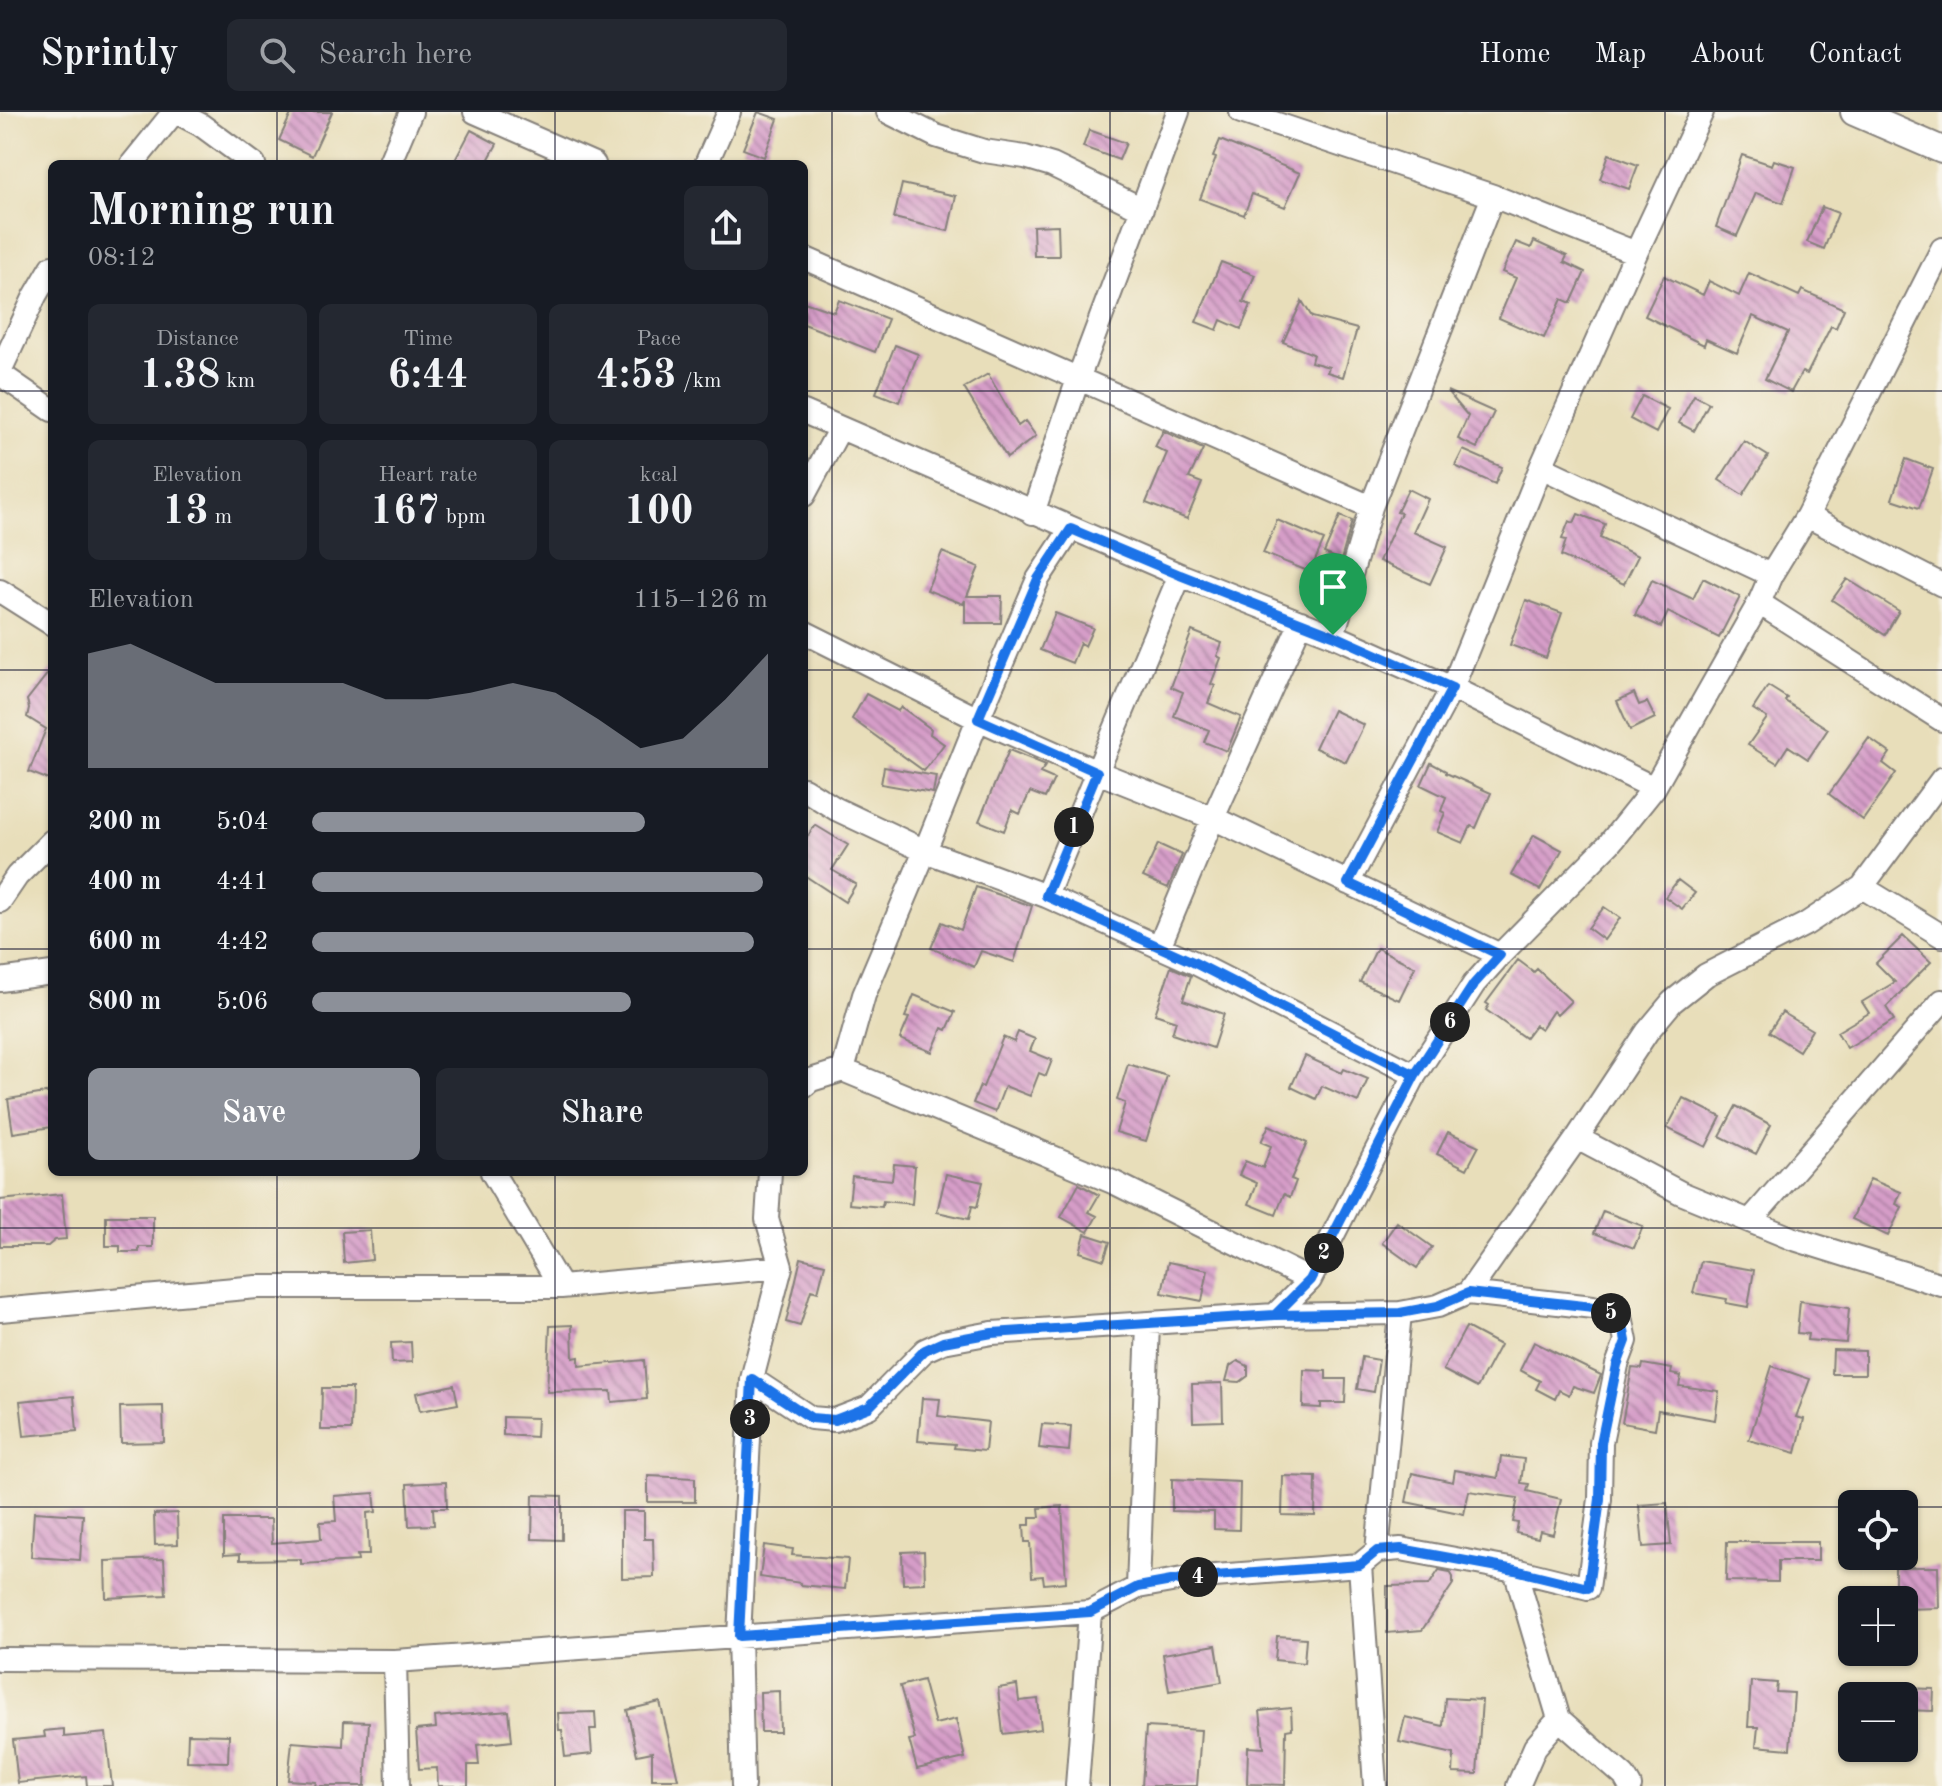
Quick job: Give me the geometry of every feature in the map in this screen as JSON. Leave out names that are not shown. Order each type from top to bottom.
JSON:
[{"type":"street","points":[[135,160],[175,112],[204,119],[250,160]]},
{"type":"street","points":[[391,160],[411,112]]},
{"type":"street","points":[[475,112],[585,160]]},
{"type":"street","points":[[708,160],[729,112]]},
{"type":"street","points":[[888,112],[936,136],[984,151],[1052,165],[1142,209]]},
{"type":"street","points":[[1033,513],[1078,379],[1178,112]]},
{"type":"street","points":[[1241,112],[1493,196],[1636,253]]},
{"type":"street","points":[[1348,883],[1452,688],[1541,467],[1702,112]]},
{"type":"street","points":[[1854,112],[1942,150]]},
{"type":"street","points":[[1333,635],[1371,507],[1493,196]]},
{"type":"street","points":[[1275,1315],[1310,1280],[1415,1075],[1474,984],[1609,844],[1654,788],[1759,603],[1771,575],[1807,516],[1942,249]]},
{"type":"street","points":[[808,260],[1371,507]]},
{"type":"street","points":[[48,274],[0,372],[48,407]]},
{"type":"street","points":[[808,414],[1180,575],[1333,635],[1452,688],[1654,788]]},
{"type":"street","points":[[808,488],[840,428]]},
{"type":"street","points":[[1541,467],[1771,575]]},
{"type":"street","points":[[1807,516],[1942,585]]},
{"type":"street","points":[[843,1070],[864,995],[978,719],[1038,579],[1071,529]]},
{"type":"street","points":[[1046,896],[1180,575]]},
{"type":"street","points":[[0,591],[48,621]]},
{"type":"street","points":[[1759,603],[1942,720]]},
{"type":"street","points":[[1159,947],[1301,622]]},
{"type":"street","points":[[808,634],[978,719],[1097,772],[1213,818],[1500,955]]},
{"type":"street","points":[[1468,1293],[1647,1032],[1672,1002],[1706,975],[1806,924],[1862,887],[1942,779]]},
{"type":"street","points":[[808,792],[925,851],[1046,896],[1159,947],[1415,1075]]},
{"type":"street","points":[[0,901],[17,876],[48,845]]},
{"type":"street","points":[[1862,887],[1942,936]]},
{"type":"street","points":[[0,980],[48,974]]},
{"type":"street","points":[[1750,1221],[1942,1001]]},
{"type":"street","points":[[808,1083],[843,1070],[1115,1183],[1310,1280]]},
{"type":"street","points":[[1577,1138],[1681,1193],[1791,1238],[1942,1285]]},
{"type":"street","points":[[494,1176],[561,1287]]},
{"type":"street","points":[[743,1786],[739,1636],[752,1379],[781,1267],[767,1219],[770,1176]]},
{"type":"street","points":[[0,1310],[257,1287],[561,1287],[781,1267]]},
{"type":"street","points":[[0,1659],[395,1661],[1090,1612],[1138,1587],[1188,1578],[1368,1558],[1401,1549],[1515,1570],[1588,1588],[1600,1499],[1601,1443],[1617,1365],[1626,1341],[1622,1321],[1609,1311],[1468,1293],[1438,1306],[1400,1313],[1275,1315],[992,1333],[943,1342],[925,1350],[869,1407],[835,1420],[811,1418],[752,1379]]},
{"type":"street","points":[[1375,1786],[1368,1558],[1400,1313]]},
{"type":"street","points":[[1138,1587],[1148,1324]]},
{"type":"street","points":[[1515,1570],[1559,1719],[1624,1776],[1630,1786]]},
{"type":"street","points":[[1077,1786],[1090,1612]]},
{"type":"street","points":[[395,1661],[398,1786]]},
{"type":"street","points":[[1518,1786],[1535,1747],[1559,1719]]},
{"type":"building","points":[[292,112],[332,112],[312,156],[279,140]]},
{"type":"building","points":[[758,112],[778,119],[764,157],[743,149]]},
{"type":"building","points":[[471,130],[497,144],[488,160],[455,160]]},
{"type":"building","points":[[1089,130],[1126,143],[1119,160],[1083,147]]},
{"type":"building","points":[[1220,140],[1300,173],[1285,207],[1252,194],[1244,215],[1200,199]]},
{"type":"building","points":[[1609,154],[1638,165],[1629,189],[1600,179]]},
{"type":"building","points":[[1742,155],[1772,165],[1774,160],[1795,167],[1783,203],[1756,193],[1737,236],[1716,227]]},
{"type":"building","points":[[902,184],[956,196],[948,231],[894,218]]},
{"type":"building","points":[[1822,207],[1838,213],[1824,249],[1807,242]]},
{"type":"building","points":[[1058,225],[1059,256],[1034,256],[1033,226]]},
{"type":"building","points":[[1534,241],[1567,256],[1564,262],[1585,272],[1571,303],[1562,299],[1544,338],[1499,318],[1516,278],[1502,272],[1516,242],[1531,248]]},
{"type":"building","points":[[1221,262],[1255,275],[1243,302],[1251,305],[1241,329],[1221,320],[1217,330],[1196,322]]},
{"type":"building","points":[[1749,273],[1799,296],[1802,290],[1844,309],[1836,328],[1831,326],[1807,374],[1802,372],[1791,392],[1765,379],[1788,332],[1753,316],[1737,353],[1706,339],[1704,345],[1645,316],[1664,276],[1703,295],[1709,281],[1739,296]]},
{"type":"building","points":[[839,300],[888,319],[875,352],[808,326],[808,303],[834,312]]},
{"type":"building","points":[[1302,301],[1312,317],[1357,329],[1343,377],[1327,372],[1329,367],[1311,362],[1313,354],[1283,342]]},
{"type":"building","points":[[895,345],[918,354],[899,402],[876,393]]},
{"type":"building","points":[[988,374],[1018,426],[1025,421],[1036,436],[1007,458],[964,388]]},
{"type":"building","points":[[1447,391],[1494,412],[1477,448],[1458,439],[1468,416]]},
{"type":"building","points":[[1694,395],[1709,403],[1694,431],[1679,423]]},
{"type":"building","points":[[1642,396],[1668,409],[1656,433],[1630,419]]},
{"type":"building","points":[[1163,431],[1203,449],[1189,478],[1202,483],[1187,519],[1146,503],[1167,453],[1155,447]]},
{"type":"building","points":[[1744,441],[1768,456],[1743,495],[1719,480]]},
{"type":"building","points":[[1463,450],[1502,467],[1495,484],[1455,466]]},
{"type":"building","points":[[1906,459],[1933,469],[1919,508],[1892,499]]},
{"type":"building","points":[[1408,489],[1428,499],[1413,532],[1447,547],[1430,584],[1379,561],[1401,513],[1397,512]]},
{"type":"building","points":[[1578,514],[1605,524],[1600,538],[1638,556],[1624,584],[1561,556],[1566,540],[1562,539],[1569,521],[1574,523]]},
{"type":"building","points":[[1340,516],[1352,521],[1341,560],[1324,553]]},
{"type":"building","points":[[1277,520],[1324,540],[1310,572],[1263,553]]},
{"type":"building","points":[[942,552],[979,567],[967,596],[1002,596],[1001,623],[965,623],[965,600],[963,604],[927,590]]},
{"type":"building","points":[[1703,578],[1740,597],[1719,638],[1668,612],[1661,627],[1635,615],[1652,580],[1693,599]]},
{"type":"building","points":[[1847,579],[1899,611],[1885,635],[1832,600]]},
{"type":"building","points":[[1526,600],[1562,613],[1546,658],[1510,645]]},
{"type":"building","points":[[1055,613],[1093,628],[1085,646],[1080,643],[1072,663],[1040,650]]},
{"type":"building","points":[[1192,631],[1222,643],[1217,656],[1221,658],[1211,684],[1215,686],[1208,703],[1241,717],[1227,751],[1204,742],[1209,730],[1174,716],[1183,692],[1171,687]]},
{"type":"building","points":[[48,673],[48,779],[29,772],[46,729],[27,717],[27,700]]},
{"type":"building","points":[[1768,686],[1828,729],[1808,759],[1788,746],[1777,763],[1748,745],[1767,718],[1753,709]]},
{"type":"building","points":[[1634,693],[1639,705],[1647,702],[1655,718],[1630,730],[1617,701]]},
{"type":"building","points":[[866,694],[898,711],[901,707],[931,729],[930,734],[944,744],[924,771],[852,719]]},
{"type":"building","points":[[1333,710],[1364,725],[1346,762],[1315,748]]},
{"type":"building","points":[[1869,738],[1890,753],[1883,763],[1896,773],[1863,820],[1829,794]]},
{"type":"building","points":[[1009,750],[1046,765],[1040,773],[1054,779],[1045,798],[1030,792],[1020,814],[1012,810],[1004,831],[979,821]]},
{"type":"building","points":[[1431,763],[1491,793],[1476,828],[1471,826],[1463,843],[1437,832],[1445,813],[1441,811],[1446,797],[1421,785]]},
{"type":"building","points":[[884,767],[936,776],[933,793],[881,784]]},
{"type":"building","points":[[815,825],[848,845],[832,870],[856,884],[845,902],[808,878],[808,836]]},
{"type":"building","points":[[1534,835],[1562,850],[1540,890],[1511,875]]},
{"type":"building","points":[[1158,844],[1182,855],[1168,888],[1143,877]]},
{"type":"building","points":[[1678,880],[1695,893],[1682,909],[1665,897]]},
{"type":"building","points":[[976,887],[1032,906],[1014,962],[981,951],[974,967],[931,948],[942,922],[961,930]]},
{"type":"building","points":[[1604,907],[1620,918],[1604,940],[1588,928]]},
{"type":"building","points":[[1903,936],[1931,962],[1886,1007],[1894,1020],[1847,1048],[1837,1032],[1869,1013],[1862,1002],[1895,982],[1876,963]]},
{"type":"building","points":[[1377,948],[1415,967],[1399,1000],[1360,982]]},
{"type":"building","points":[[1518,960],[1534,972],[1537,969],[1571,1001],[1557,1015],[1553,1011],[1541,1029],[1535,1025],[1525,1038],[1486,1010],[1489,1005],[1486,1003]]},
{"type":"building","points":[[1171,967],[1191,976],[1183,1000],[1224,1014],[1213,1048],[1172,1034],[1176,1021],[1155,1014]]},
{"type":"building","points":[[914,995],[955,1012],[947,1030],[942,1028],[932,1052],[900,1039]]},
{"type":"building","points":[[1782,1012],[1812,1030],[1799,1051],[1769,1032]]},
{"type":"building","points":[[1018,1032],[1035,1039],[1030,1051],[1052,1060],[1046,1076],[1039,1073],[1030,1096],[1005,1086],[995,1112],[973,1103],[980,1086],[983,1087],[1003,1037],[1014,1042]]},
{"type":"building","points":[[1305,1056],[1342,1073],[1344,1069],[1368,1079],[1358,1102],[1322,1086],[1316,1099],[1291,1087]]},
{"type":"building","points":[[1128,1064],[1167,1076],[1146,1141],[1116,1132],[1125,1103],[1117,1100]]},
{"type":"building","points":[[48,1093],[48,1128],[13,1133],[8,1099]]},
{"type":"building","points":[[1683,1098],[1721,1117],[1706,1147],[1667,1128]]},
{"type":"building","points":[[1736,1106],[1771,1125],[1756,1154],[1720,1136]]},
{"type":"building","points":[[1269,1125],[1307,1143],[1291,1179],[1296,1181],[1290,1197],[1284,1194],[1276,1215],[1249,1204],[1257,1183],[1239,1175],[1245,1161],[1263,1168],[1271,1146],[1261,1142]]},
{"type":"building","points":[[1448,1132],[1479,1146],[1467,1169],[1437,1154]]},
{"type":"building","points":[[894,1164],[915,1166],[912,1204],[883,1201],[882,1207],[849,1204],[852,1176],[892,1180]]},
{"type":"building","points":[[946,1174],[983,1182],[977,1207],[972,1206],[969,1219],[937,1212]]},
{"type":"building","points":[[1870,1179],[1901,1192],[1896,1204],[1902,1207],[1888,1236],[1852,1219]]},
{"type":"building","points":[[1079,1184],[1099,1195],[1089,1212],[1097,1216],[1088,1232],[1061,1217]]},
{"type":"building","points":[[62,1194],[66,1239],[55,1240],[48,1246],[0,1246],[0,1200]]},
{"type":"building","points":[[1603,1211],[1643,1226],[1634,1248],[1594,1233]]},
{"type":"building","points":[[106,1216],[153,1216],[153,1247],[139,1247],[139,1252],[120,1252],[120,1246],[106,1246]]},
{"type":"building","points":[[1397,1222],[1432,1247],[1417,1268],[1382,1243]]},
{"type":"building","points":[[370,1230],[372,1260],[344,1263],[342,1232]]},
{"type":"building","points":[[1085,1234],[1110,1242],[1104,1260],[1080,1252]]},
{"type":"building","points":[[801,1258],[825,1264],[818,1292],[811,1290],[800,1326],[786,1322]]},
{"type":"building","points":[[1701,1261],[1754,1270],[1748,1307],[1726,1303],[1727,1299],[1693,1293]]},
{"type":"building","points":[[1168,1262],[1208,1270],[1202,1301],[1162,1293]]},
{"type":"building","points":[[1800,1301],[1849,1308],[1846,1343],[1807,1340],[1808,1334],[1797,1333]]},
{"type":"building","points":[[572,1325],[573,1358],[579,1357],[579,1366],[644,1360],[647,1399],[612,1402],[611,1391],[547,1392],[550,1326]]},
{"type":"building","points":[[1466,1327],[1500,1345],[1477,1388],[1443,1370]]},
{"type":"building","points":[[411,1342],[412,1362],[392,1363],[391,1343]]},
{"type":"building","points":[[1534,1342],[1601,1375],[1594,1393],[1573,1386],[1569,1395],[1559,1390],[1555,1399],[1536,1389],[1540,1381],[1520,1370]]},
{"type":"building","points":[[1833,1350],[1865,1351],[1865,1374],[1832,1374]]},
{"type":"building","points":[[1362,1357],[1379,1360],[1374,1392],[1357,1389]]},
{"type":"building","points":[[1238,1361],[1248,1366],[1248,1376],[1240,1382],[1226,1381],[1230,1366]]},
{"type":"building","points":[[1643,1364],[1672,1369],[1671,1374],[1681,1376],[1679,1386],[1719,1391],[1715,1420],[1658,1410],[1655,1429],[1622,1423],[1632,1368],[1642,1369]]},
{"type":"building","points":[[1772,1366],[1810,1379],[1796,1417],[1804,1419],[1796,1453],[1749,1440]]},
{"type":"building","points":[[1304,1370],[1326,1371],[1326,1379],[1346,1379],[1345,1403],[1321,1403],[1321,1408],[1303,1407]]},
{"type":"building","points":[[1222,1383],[1223,1421],[1193,1422],[1192,1384]]},
{"type":"building","points":[[454,1385],[458,1404],[420,1411],[416,1393]]},
{"type":"building","points":[[322,1388],[352,1388],[351,1430],[321,1430]]},
{"type":"building","points":[[74,1396],[77,1431],[24,1436],[20,1401]]},
{"type":"building","points":[[922,1398],[940,1399],[938,1416],[988,1422],[985,1451],[954,1448],[955,1444],[918,1441]]},
{"type":"building","points":[[163,1406],[164,1442],[121,1443],[120,1407]]},
{"type":"building","points":[[503,1417],[537,1418],[536,1437],[503,1435]]},
{"type":"building","points":[[1042,1424],[1071,1426],[1069,1451],[1039,1448]]},
{"type":"building","points":[[1501,1456],[1524,1459],[1521,1483],[1529,1484],[1527,1491],[1561,1499],[1553,1534],[1540,1531],[1538,1538],[1516,1533],[1518,1523],[1513,1522],[1518,1498],[1469,1491],[1464,1514],[1406,1502],[1412,1473],[1453,1482],[1455,1470],[1498,1478]]},
{"type":"building","points":[[648,1476],[695,1478],[695,1502],[648,1502]]},
{"type":"building","points":[[1283,1476],[1316,1477],[1315,1516],[1282,1515]]},
{"type":"building","points":[[1172,1479],[1240,1482],[1239,1530],[1214,1529],[1214,1512],[1172,1511]]},
{"type":"building","points":[[446,1482],[447,1508],[433,1508],[434,1525],[409,1526],[407,1484]]},
{"type":"building","points":[[374,1493],[376,1512],[367,1513],[369,1555],[357,1555],[358,1561],[301,1564],[301,1559],[240,1560],[240,1554],[224,1555],[224,1519],[271,1519],[272,1543],[321,1539],[320,1522],[336,1521],[334,1496]]},
{"type":"building","points":[[533,1495],[562,1496],[562,1540],[532,1539]]},
{"type":"building","points":[[1667,1503],[1671,1545],[1643,1547],[1639,1505]]},
{"type":"building","points":[[1062,1506],[1066,1582],[1044,1584],[1043,1576],[1032,1577],[1030,1542],[1025,1542],[1024,1525],[1030,1525],[1030,1517],[1040,1517],[1039,1508]]},
{"type":"building","points":[[622,1511],[644,1511],[644,1539],[653,1539],[654,1577],[622,1578]]},
{"type":"building","points":[[34,1512],[83,1515],[80,1560],[31,1557]]},
{"type":"building","points":[[177,1513],[178,1544],[155,1545],[154,1514]]},
{"type":"building","points":[[1727,1542],[1818,1542],[1818,1561],[1778,1561],[1778,1582],[1726,1581]]},
{"type":"building","points":[[764,1545],[793,1549],[792,1555],[848,1559],[845,1589],[760,1577]]},
{"type":"building","points":[[924,1551],[925,1583],[903,1584],[902,1552]]},
{"type":"building","points":[[164,1559],[166,1595],[106,1598],[105,1561]]},
{"type":"building","points":[[1938,1567],[1939,1608],[1918,1609],[1918,1586],[1895,1586],[1895,1570]]},
{"type":"building","points":[[1439,1570],[1450,1572],[1453,1584],[1422,1630],[1387,1633],[1387,1586],[1429,1585]]},
{"type":"building","points":[[1277,1636],[1306,1638],[1304,1663],[1275,1660]]},
{"type":"building","points":[[1216,1645],[1222,1682],[1169,1691],[1163,1654]]},
{"type":"building","points":[[923,1680],[935,1724],[956,1719],[965,1758],[917,1769],[909,1740],[915,1739],[900,1686]]},
{"type":"building","points":[[1751,1681],[1777,1683],[1776,1692],[1794,1693],[1790,1749],[1756,1746],[1758,1727],[1748,1727]]},
{"type":"building","points":[[1017,1685],[1019,1701],[1038,1699],[1041,1729],[1003,1734],[998,1688]]},
{"type":"building","points":[[1918,1688],[1934,1689],[1933,1711],[1918,1710]]},
{"type":"building","points":[[779,1691],[780,1732],[761,1732],[760,1692]]},
{"type":"building","points":[[1445,1698],[1482,1700],[1477,1774],[1453,1773],[1454,1754],[1399,1742],[1405,1717],[1443,1726]]},
{"type":"building","points":[[660,1702],[678,1779],[652,1779],[652,1752],[637,1755],[627,1710]]},
{"type":"building","points":[[1291,1708],[1292,1729],[1286,1730],[1285,1785],[1247,1784],[1248,1747],[1264,1748],[1260,1711]]},
{"type":"building","points":[[509,1711],[512,1741],[477,1745],[479,1765],[468,1765],[468,1786],[438,1786],[437,1768],[419,1769],[416,1730],[436,1728],[435,1717]]},
{"type":"building","points":[[595,1712],[596,1729],[590,1729],[592,1754],[565,1757],[558,1713]]},
{"type":"building","points":[[344,1721],[369,1722],[365,1786],[315,1786],[316,1782],[288,1780],[292,1742],[343,1746]]},
{"type":"building","points":[[1146,1727],[1201,1730],[1197,1786],[1142,1786]]},
{"type":"building","points":[[64,1729],[64,1737],[106,1733],[112,1786],[87,1786],[86,1776],[18,1783],[13,1740],[45,1737],[44,1731]]},
{"type":"building","points":[[188,1734],[229,1735],[228,1762],[187,1761]]},
{"type":"route","points":[[1333,635],[1071,529],[1038,579],[978,719],[1097,772],[1046,896],[1193,962],[1415,1075],[1310,1280],[1275,1315],[992,1333],[943,1342],[925,1350],[869,1407],[835,1420],[811,1418],[752,1379],[739,1636],[1090,1612],[1138,1587],[1188,1578],[1360,1565],[1377,1551],[1401,1549],[1515,1570],[1588,1588],[1600,1499],[1601,1443],[1617,1365],[1626,1341],[1622,1321],[1609,1311],[1593,1307],[1468,1293],[1438,1306],[1400,1313],[1275,1315],[1310,1280],[1362,1178],[1415,1075],[1474,984],[1500,955],[1348,883],[1452,688],[1333,635]]}]
